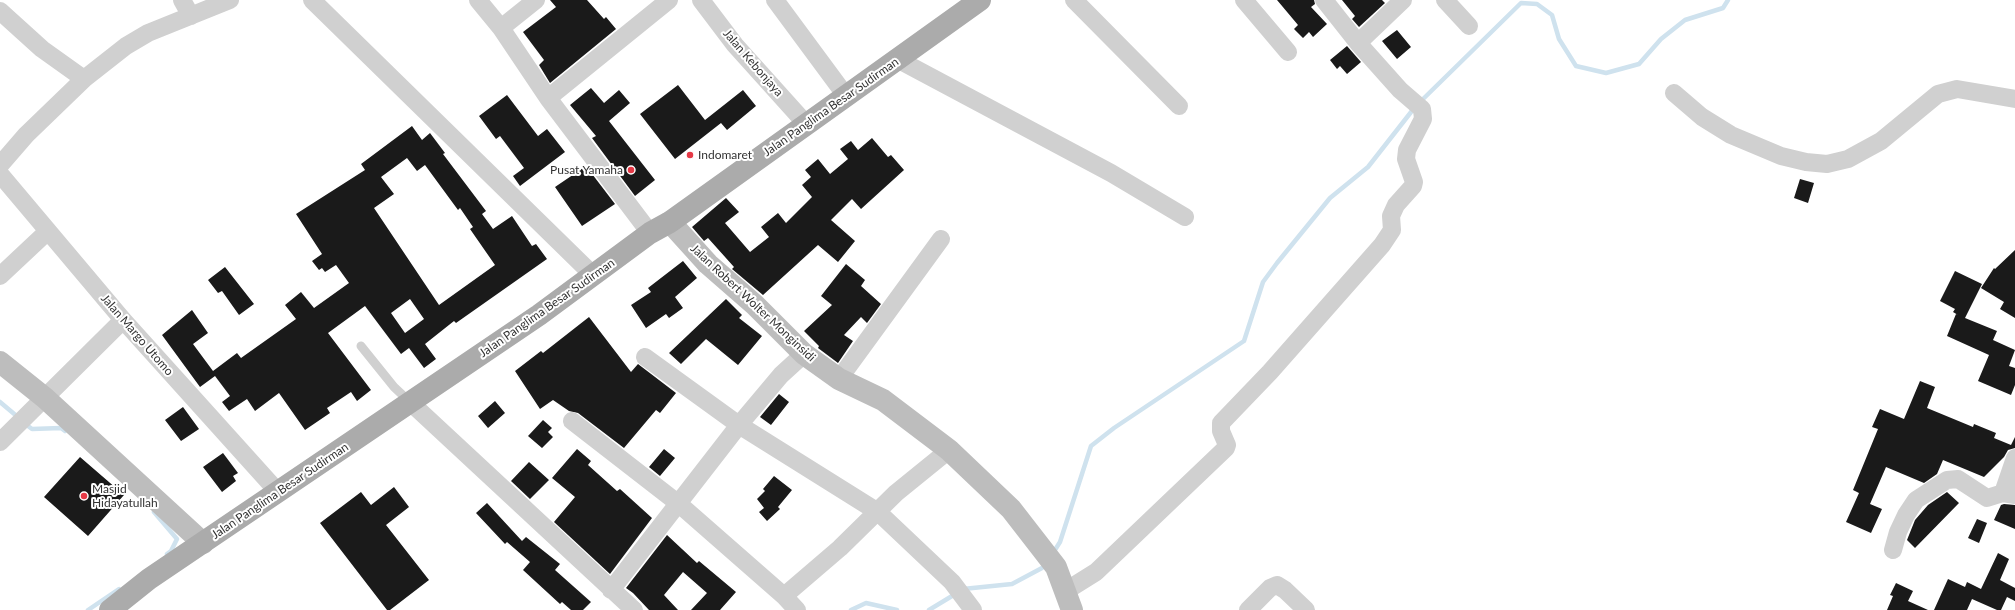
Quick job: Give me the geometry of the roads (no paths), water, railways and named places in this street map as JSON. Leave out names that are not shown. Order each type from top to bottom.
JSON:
[{"type":"main road","name":"Jalan Panglima Besar Sudirman","points":[[110,610],[149,579],[594,276],[650,233],[670,222],[846,96],[899,60],[980,0]]},
{"type":"main road","name":"Jalan Robert Wolter Monginsidi","points":[[670,222],[708,264],[755,305],[804,354],[839,379],[883,400],[949,450],[1011,509],[1049,559],[1068,601]]},
{"type":"main road","points":[[0,362],[44,398],[196,548]]},
{"type":"street","points":[[182,0],[191,16]]},
{"type":"street","points":[[0,165],[26,135],[84,79],[126,46],[148,33],[230,0]]},
{"type":"street","points":[[312,0],[594,276]]},
{"type":"street","points":[[478,0],[501,28],[548,98],[650,233]]},
{"type":"street","points":[[501,28],[536,0]]},
{"type":"street","points":[[548,98],[669,0]]},
{"type":"street","name":"Jalan Kebonjaya","points":[[701,0],[735,45],[806,125]]},
{"type":"street","points":[[774,0],[846,96]]},
{"type":"street","points":[[1074,0],[1179,106]]},
{"type":"street","points":[[1244,0],[1288,52]]},
{"type":"street","points":[[1068,601],[1096,572],[1226,448],[1227,445],[1221,431],[1221,423],[1270,372],[1391,234],[1391,216],[1396,205],[1413,186],[1414,182],[1406,159],[1407,150],[1423,119],[1418,104],[1400,90],[1324,0]]},
{"type":"street","points":[[1358,42],[1403,0]]},
{"type":"street","points":[[1445,0],[1469,26]]},
{"type":"street","points":[[0,11],[42,49],[84,79]]},
{"type":"street","points":[[899,60],[1111,173],[1185,216]]},
{"type":"street","points":[[1674,93],[1702,117],[1731,135],[1781,156],[1806,162],[1827,164],[1848,159],[1881,141],[1938,94],[1957,89],[1976,91],[2015,99]]},
{"type":"street","name":"Jalan Margo Utomo","points":[[0,174],[123,320],[278,492]]},
{"type":"street","points":[[0,276],[48,231]]},
{"type":"street","points":[[839,379],[941,239]]},
{"type":"street","points":[[0,442],[123,320]]},
{"type":"street","points":[[611,590],[740,425],[781,375],[804,354]]},
{"type":"street","points":[[645,357],[740,425],[878,512],[952,582],[970,606]]},
{"type":"street","points":[[410,402],[634,610]]},
{"type":"street","points":[[572,421],[679,504],[784,596],[797,610]]},
{"type":"street","points":[[784,596],[878,512],[896,493],[949,450]]},
{"type":"street","points":[[1893,550],[1898,532],[1916,500],[1942,482],[1952,479],[1958,479],[1987,498],[2009,494],[2015,458]]},
{"type":"street","points":[[1248,610],[1270,588],[1277,586],[1286,590],[1306,610]]},
{"type":"lane","points":[[361,346],[394,387],[410,402]]},
{"type":"waterway","points":[[1420,102],[1521,3],[1537,4],[1552,15],[1559,39],[1576,66],[1606,73],[1639,64],[1661,39],[1685,20],[1723,8],[1728,0]]},
{"type":"waterway","points":[[1053,553],[1060,542],[1091,446],[1114,428],[1244,341],[1263,282],[1330,198],[1368,167],[1415,107]]},
{"type":"waterway","points":[[0,402],[19,418]]},
{"type":"waterway","points":[[24,423],[32,429],[61,428],[65,431]]},
{"type":"waterway","points":[[154,512],[177,539],[171,551],[167,554]]},
{"type":"waterway","points":[[963,589],[1012,584],[1042,568],[1045,564]]},
{"type":"waterway","points":[[88,610],[119,589]]},
{"type":"waterway","points":[[929,610],[957,593]]},
{"type":"waterway","points":[[851,610],[866,603],[897,610]]},
{"type":"place","name":"Indomaret","points":[[690,155]]},
{"type":"place","name":"Pusat Yamaha","points":[[631,170]]},
{"type":"place","name":"Masjid Hidayatullah","points":[[84,496]]}]
